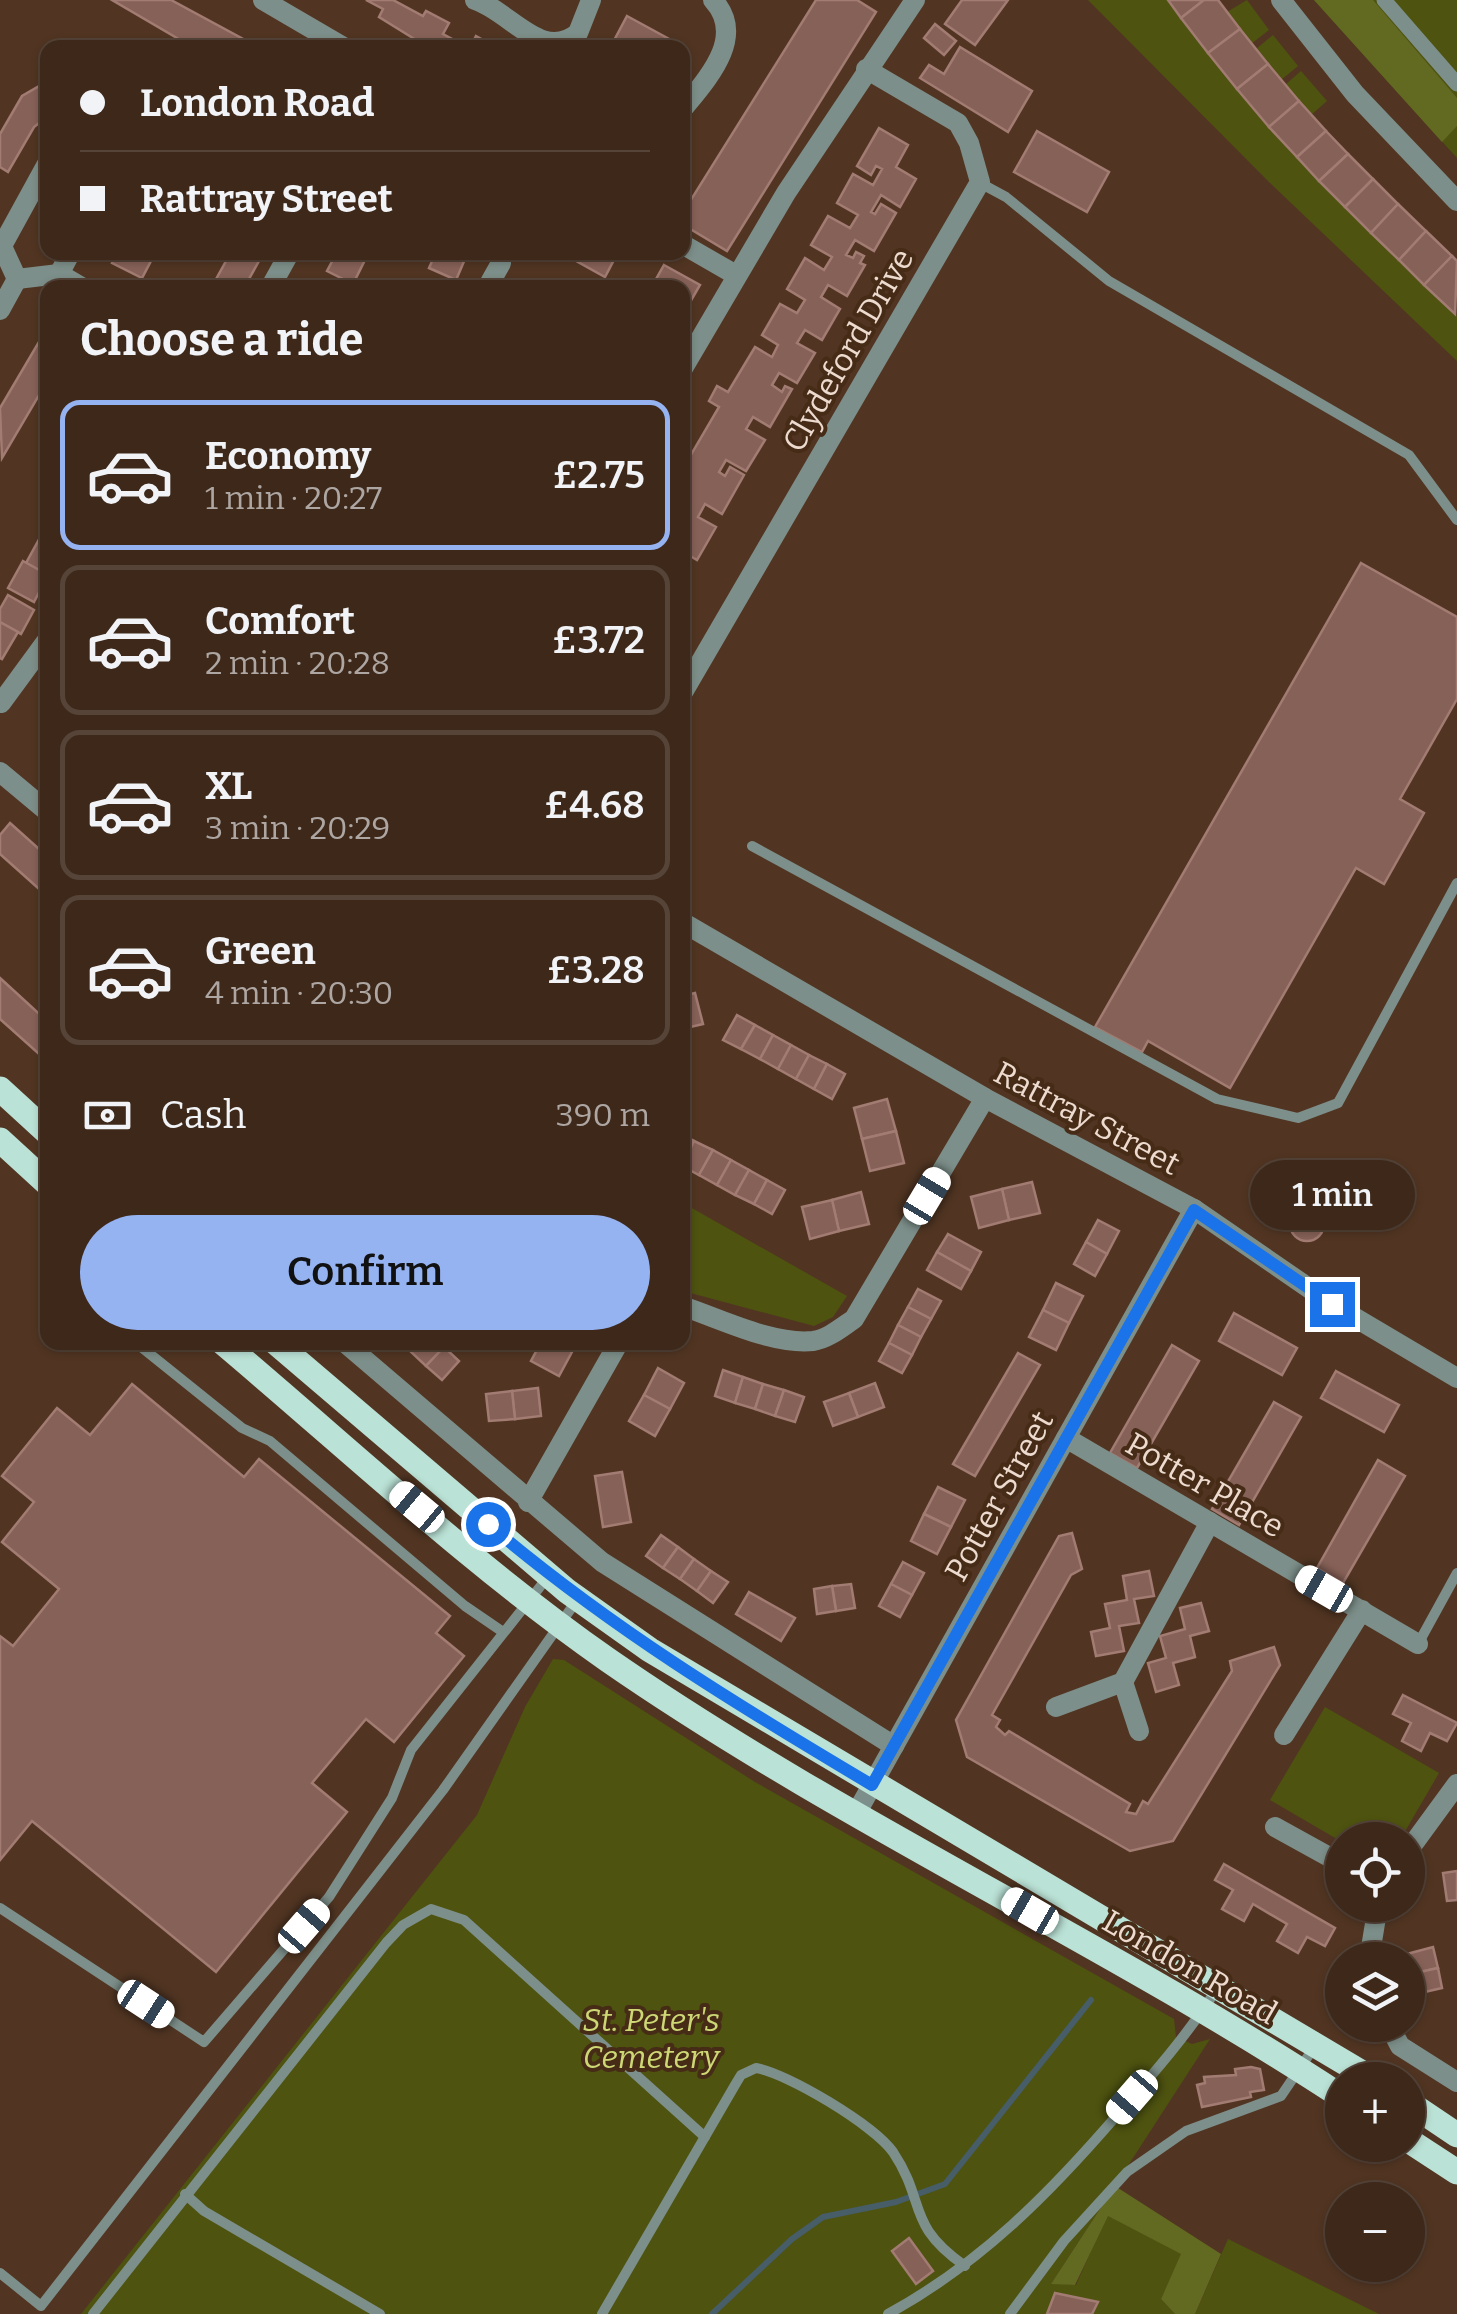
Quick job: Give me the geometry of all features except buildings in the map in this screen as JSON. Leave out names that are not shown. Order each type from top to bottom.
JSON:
[{"type":"main road","points":[[0,1089],[40,1126]]},
{"type":"main road","points":[[0,1140],[40,1177]]},
{"type":"main road","name":"London Road","points":[[231,1350],[528,1600],[674,1703],[1203,2010],[1325,2086]]},
{"type":"main road","name":"London Road","points":[[285,1350],[548,1576],[683,1672],[1347,2062]]},
{"type":"main road","points":[[1425,2114],[1457,2136]]},
{"type":"main road","points":[[1425,2151],[1457,2172]]},
{"type":"street","points":[[263,0],[297,9],[335,40]]},
{"type":"street","points":[[476,0],[496,7],[540,40]]},
{"type":"street","points":[[565,40],[578,34],[591,0]]},
{"type":"street","points":[[690,100],[710,74],[726,39],[727,23],[713,0]]},
{"type":"street","points":[[690,356],[736,275],[866,69],[915,0]]},
{"type":"street","points":[[1281,0],[1355,94],[1457,200]]},
{"type":"street","points":[[1384,0],[1457,84]]},
{"type":"street","points":[[866,69],[958,123],[969,143],[980,182]]},
{"type":"street","points":[[17,279],[1,243],[40,176]]},
{"type":"street","name":"Clydeford Drive","points":[[690,680],[980,182]]},
{"type":"street","points":[[690,249],[736,275]]},
{"type":"street","points":[[59,274],[67,260]]},
{"type":"street","points":[[491,280],[501,262]]},
{"type":"street","points":[[17,279],[59,274],[69,280]]},
{"type":"street","points":[[0,310],[17,279]]},
{"type":"street","points":[[1,704],[40,650]]},
{"type":"street","points":[[0,772],[40,805]]},
{"type":"street","name":"Rattray Street","points":[[690,927],[986,1098],[1194,1210],[1332,1304],[1457,1378]]},
{"type":"street","points":[[690,1309],[776,1336],[813,1341],[833,1334],[854,1319],[986,1098]]},
{"type":"street","name":"Potter Street","points":[[857,1812],[1194,1210]]},
{"type":"street","points":[[353,1350],[602,1562],[894,1746]]},
{"type":"street","points":[[528,1502],[614,1350]]},
{"type":"street","name":"Potter Place","points":[[1066,1438],[1418,1644]]},
{"type":"street","points":[[1056,1707],[1123,1682],[1210,1522]]},
{"type":"street","points":[[1284,1735],[1362,1610]]},
{"type":"street","points":[[1123,1682],[1139,1730]]},
{"type":"street","points":[[1425,1829],[1455,1791]]},
{"type":"street","points":[[1275,1827],[1325,1855]]},
{"type":"street","points":[[1398,2042],[1457,2082]]},
{"type":"lane","points":[[980,182],[1006,197],[1108,282],[1410,455],[1457,520]]},
{"type":"lane","points":[[752,846],[1217,1099],[1298,1118],[1338,1103],[1457,883]]},
{"type":"lane","points":[[145,1350],[242,1428],[270,1441],[465,1606],[503,1632]]},
{"type":"lane","points":[[1418,1644],[1457,1572]]},
{"type":"lane","points":[[0,1908],[204,2042],[329,1898],[392,1798],[411,1750],[548,1576]]},
{"type":"lane","points":[[0,2273],[38,2310],[443,1790],[578,1599]]},
{"type":"lane","points":[[93,2314],[386,1943],[403,1925],[431,1909],[464,1920],[705,2137]]},
{"type":"lane","points":[[888,2314],[965,2266],[1019,2223],[1067,2173],[1203,2010],[1220,1984]]},
{"type":"lane","points":[[1010,2314],[1064,2241],[1127,2172],[1186,2130],[1281,2096],[1317,2042]]},
{"type":"lane","points":[[602,2314],[742,2075],[756,2068],[876,2134],[893,2152],[929,2237],[965,2266]]},
{"type":"lane","points":[[185,2194],[204,2210],[380,2314]]},
{"type":"green space","points":[[1088,0],[1168,0],[1297,157],[1457,316],[1457,361],[1269,182]]},
{"type":"green space","points":[[1247,0],[1269,30],[1251,44],[1227,12]]},
{"type":"green space","points":[[1314,0],[1457,0],[1457,158]]},
{"type":"green space","points":[[1314,0],[1373,0],[1457,98],[1457,126],[1442,142]]},
{"type":"green space","points":[[1273,35],[1298,66],[1281,80],[1256,49]]},
{"type":"green space","points":[[1301,71],[1327,101],[1311,115],[1285,85]]},
{"type":"green space","points":[[690,1208],[847,1296],[833,1317],[814,1326],[690,1293]]},
{"type":"green space","name":"St. Peter's Cemetery","points":[[553,1659],[564,1660],[755,1782],[1174,2019],[1176,2037],[1192,2044],[1210,2039],[1052,2283],[1076,2285],[1107,2215],[1182,2254],[1161,2299],[1175,2314],[81,2314],[477,1815],[525,1707]]},
{"type":"green space","points":[[1325,1707],[1439,1773],[1410,1822],[1325,1822],[1325,1832],[1270,1800]]},
{"type":"green space","points":[[1115,2186],[1221,2254],[1195,2314],[1175,2314],[1161,2299],[1181,2254],[1108,2216],[1075,2285],[1051,2284]]},
{"type":"green space","points":[[1228,2239],[1379,2314],[1195,2314]]},
{"type":"waterway","points":[[712,2314],[792,2239],[823,2217],[896,2202],[945,2184],[1091,2000]]},
{"type":"route","points":[[488,1524],[567,1591],[650,1650],[872,1785],[1194,1210],[1332,1304]]}]
